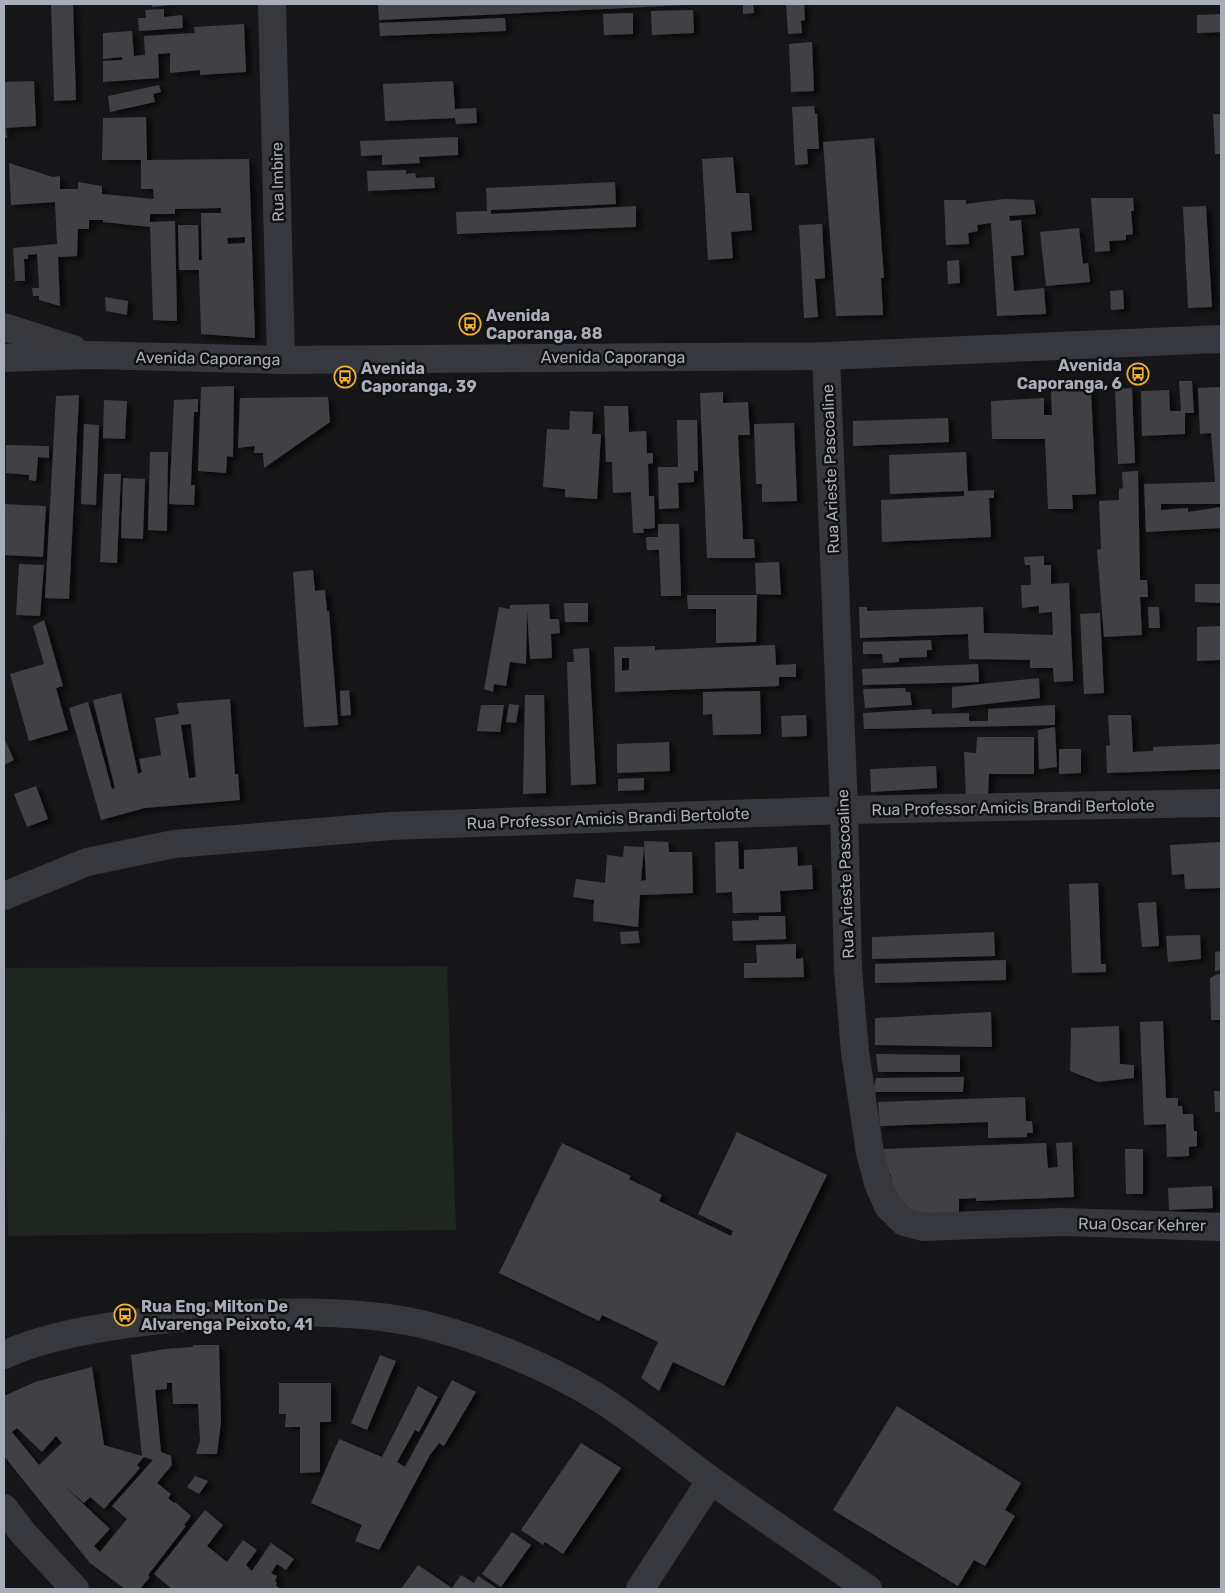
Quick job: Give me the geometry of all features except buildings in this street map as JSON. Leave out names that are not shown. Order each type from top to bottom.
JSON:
[{"type":"street","name":"Rua Imbire","points":[[272,4],[281,360]]},
{"type":"street","points":[[4,327],[91,355]]},
{"type":"street","name":"Avenida Caporanga","points":[[4,358],[91,355],[281,360],[826,356],[1221,339]]},
{"type":"street","name":"Rua Arieste Pascoaline","points":[[826,356],[844,810],[848,969],[855,1052],[870,1153],[878,1183],[888,1206],[904,1222],[924,1227],[1062,1222]]},
{"type":"street","name":"Rua Professor Amicis Brandi Bertolote","points":[[4,896],[87,862],[174,844],[391,826],[844,810],[1221,802]]},
{"type":"street","name":"Rua Oscar Kehrer","points":[[1062,1222],[1221,1226]]},
{"type":"street","points":[[4,1355],[52,1338],[192,1317],[319,1312],[362,1315],[408,1322],[457,1334],[488,1346],[603,1401],[648,1432],[711,1480],[868,1589]]},
{"type":"street","points":[[640,1589],[711,1480]]},
{"type":"street","points":[[4,1508],[23,1533],[74,1589]]},
{"type":"shaded area","points":[[447,966],[456,1230],[8,1236],[4,1079],[4,968]]},
{"type":"place","name":"Avenida Caporanga, 88","points":[[470,324]]},
{"type":"place","name":"Avenida Caporanga, 6","points":[[1138,374]]},
{"type":"place","name":"Avenida Caporanga, 39","points":[[345,377]]},
{"type":"place","name":"Rua Eng. Milton De Alvarenga Peixoto, 41","points":[[125,1315]]}]
